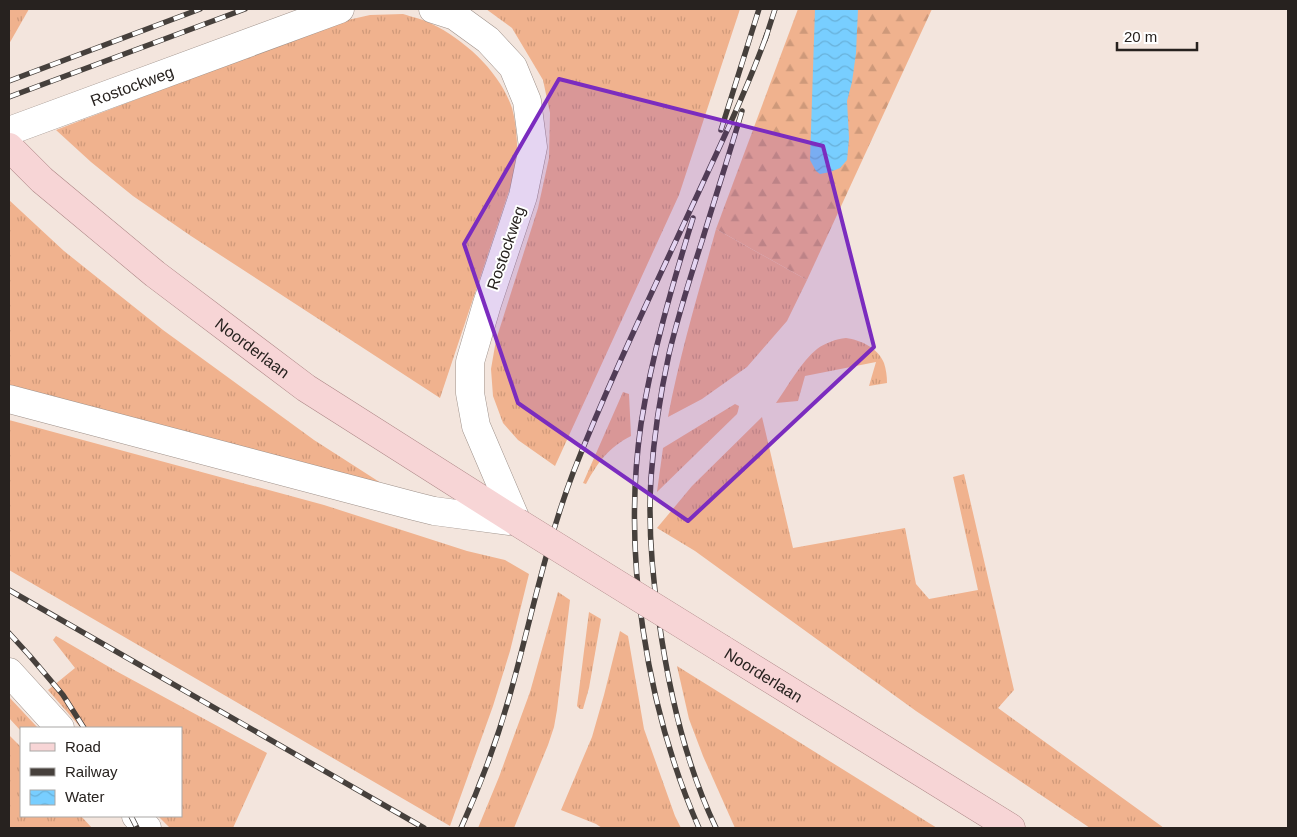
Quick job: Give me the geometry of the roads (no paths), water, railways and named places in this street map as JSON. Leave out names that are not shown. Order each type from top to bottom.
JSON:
[{"type":"main road","name":"Noorderlaan","points":[[9,147],[42,180],[155,274],[306,388],[517,522],[1010,828]]},
{"type":"street","name":"Rostockweg","points":[[9,131],[340,9]]},
{"type":"street","name":"Rostockweg","points":[[432,9],[455,16],[488,40],[513,68],[526,101],[533,147],[523,196],[470,362],[470,393],[476,426],[517,522]]},
{"type":"street","name":"Noorderlaan","points":[[9,399],[414,506],[517,522]]},
{"type":"street","points":[[9,672],[59,727]]},
{"type":"street","points":[[137,817],[147,828]]},
{"type":"water","points":[[815,9],[858,9],[856,53],[847,101],[849,138],[847,160],[840,168],[820,174],[816,171],[810,160]]},
{"type":"railway","points":[[9,81],[200,9]]},
{"type":"railway","points":[[9,97],[245,9]]},
{"type":"railway","points":[[721,130],[759,9]]},
{"type":"railway","points":[[765,40],[775,9]]},
{"type":"railway","points":[[461,828],[501,726],[547,554],[573,473],[619,365],[736,112],[767,34]]},
{"type":"railway","points":[[716,828],[695,778],[673,701],[659,621],[650,532],[650,496],[652,462],[660,400],[669,354],[684,297],[742,111]]},
{"type":"railway","points":[[693,218],[663,320],[641,424],[636,474],[635,525],[637,577],[643,630],[652,682],[665,732],[699,828]]},
{"type":"railway","points":[[9,590],[424,828]]},
{"type":"railway","points":[[9,633],[63,695],[83,727]]},
{"type":"railway","points":[[132,817],[137,828]]}]
